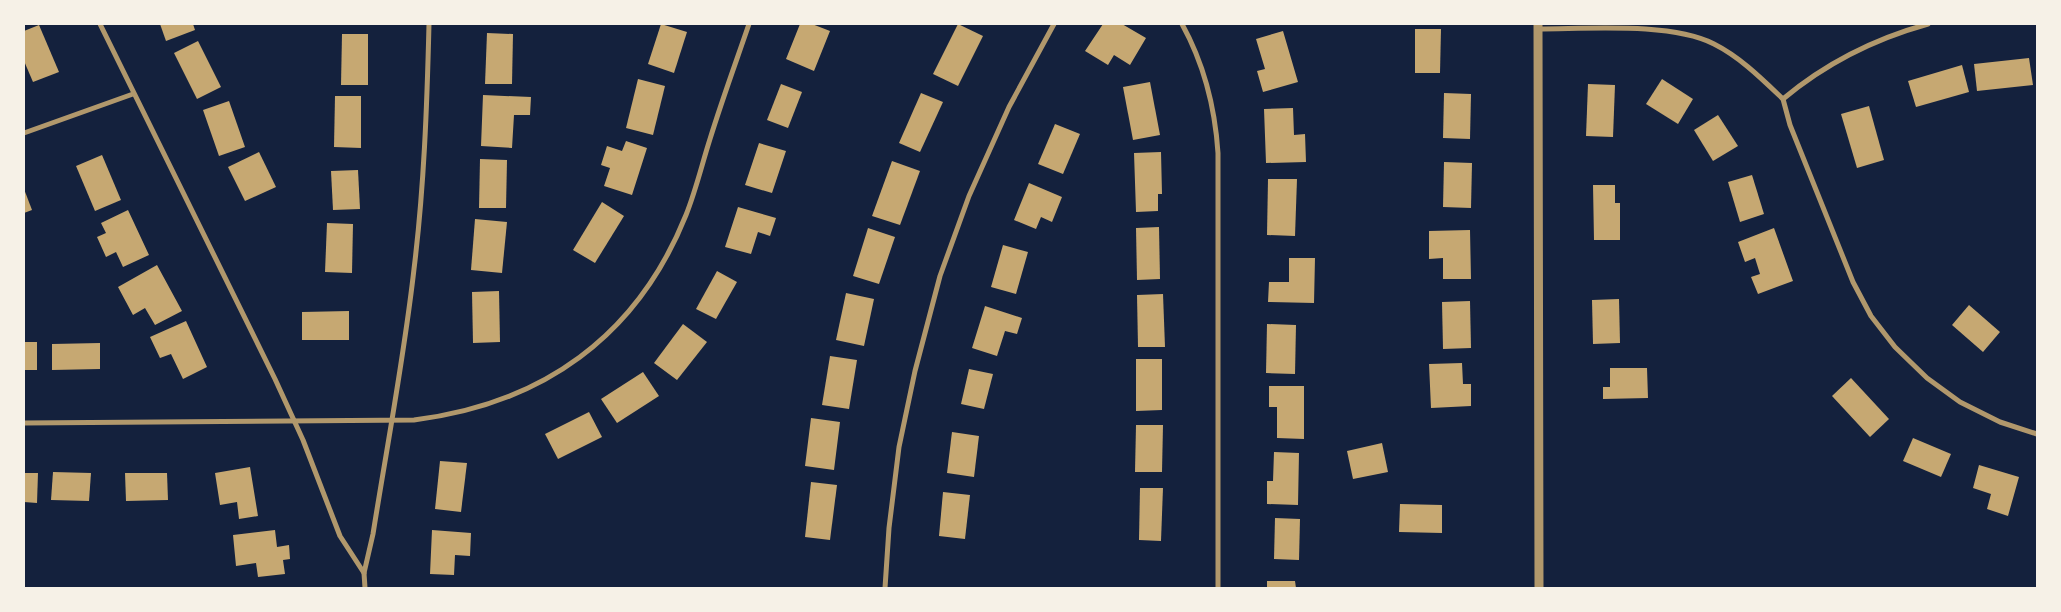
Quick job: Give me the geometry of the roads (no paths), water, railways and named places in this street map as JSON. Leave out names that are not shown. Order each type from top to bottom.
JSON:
[{"type":"street","points":[[100,24],[303,440],[340,536],[364,573]]},
{"type":"street","points":[[365,588],[364,573],[373,534],[414,270],[420,213],[428,89],[429,24]]},
{"type":"street","points":[[24,423],[414,420],[448,416],[494,403],[534,386],[573,363],[608,334],[638,300],[665,259],[686,214],[749,24]]},
{"type":"street","points":[[885,588],[889,528],[899,447],[915,371],[940,276],[972,187],[1009,107],[1054,24]]},
{"type":"street","points":[[1182,24],[1194,45],[1207,83],[1216,129],[1218,153],[1218,588]]},
{"type":"street","points":[[1783,99],[1806,79],[1844,55],[1897,32],[1928,24]]},
{"type":"street","points":[[1539,588],[1538,26],[1655,30],[1683,33],[1712,43],[1729,53],[1758,76],[1783,99],[1790,125],[1853,282],[1877,324],[1895,347],[1928,378],[1960,402],[2000,422],[2037,434]]},
{"type":"street","points":[[24,133],[133,94]]}]
